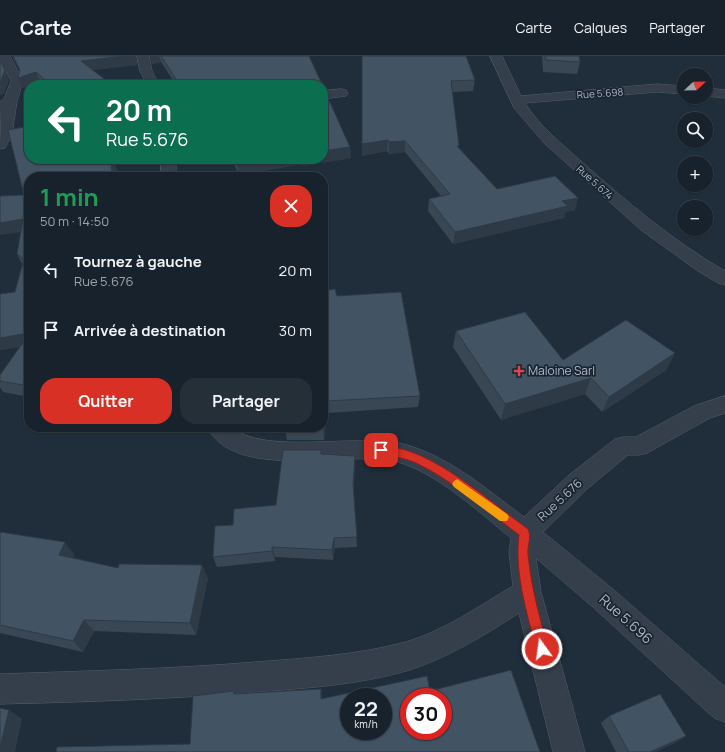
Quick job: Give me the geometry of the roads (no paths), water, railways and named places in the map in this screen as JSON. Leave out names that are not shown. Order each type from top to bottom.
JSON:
[{"type":"street","points":[[0,145],[5,134],[5,105],[17,81],[4,56]]},
{"type":"street","points":[[143,56],[146,71],[150,80]]},
{"type":"street","name":"Rue 5.674","points":[[496,56],[516,100],[526,116],[592,179],[664,240],[694,262],[725,279]]},
{"type":"street","name":"Rue 5.698","points":[[516,100],[657,88],[677,89]]},
{"type":"street","points":[[328,95],[341,93]]},
{"type":"street","points":[[713,93],[725,94]]},
{"type":"street","name":"Rue 5.676","points":[[524,533],[578,482],[623,446],[639,446],[702,412],[725,404]]},
{"type":"street","points":[[223,432],[230,439],[247,445],[277,451],[342,452],[381,450],[402,453],[420,460],[451,479],[524,533],[522,552],[527,592],[569,752]]},
{"type":"street","name":"Rue 5.696","points":[[524,533],[604,599],[725,707]]},
{"type":"street","points":[[0,689],[167,684],[319,672],[364,666],[407,656],[446,640],[483,620],[527,592]]},
{"type":"place","name":"Maloine Sarl","points":[[519,371]]}]
